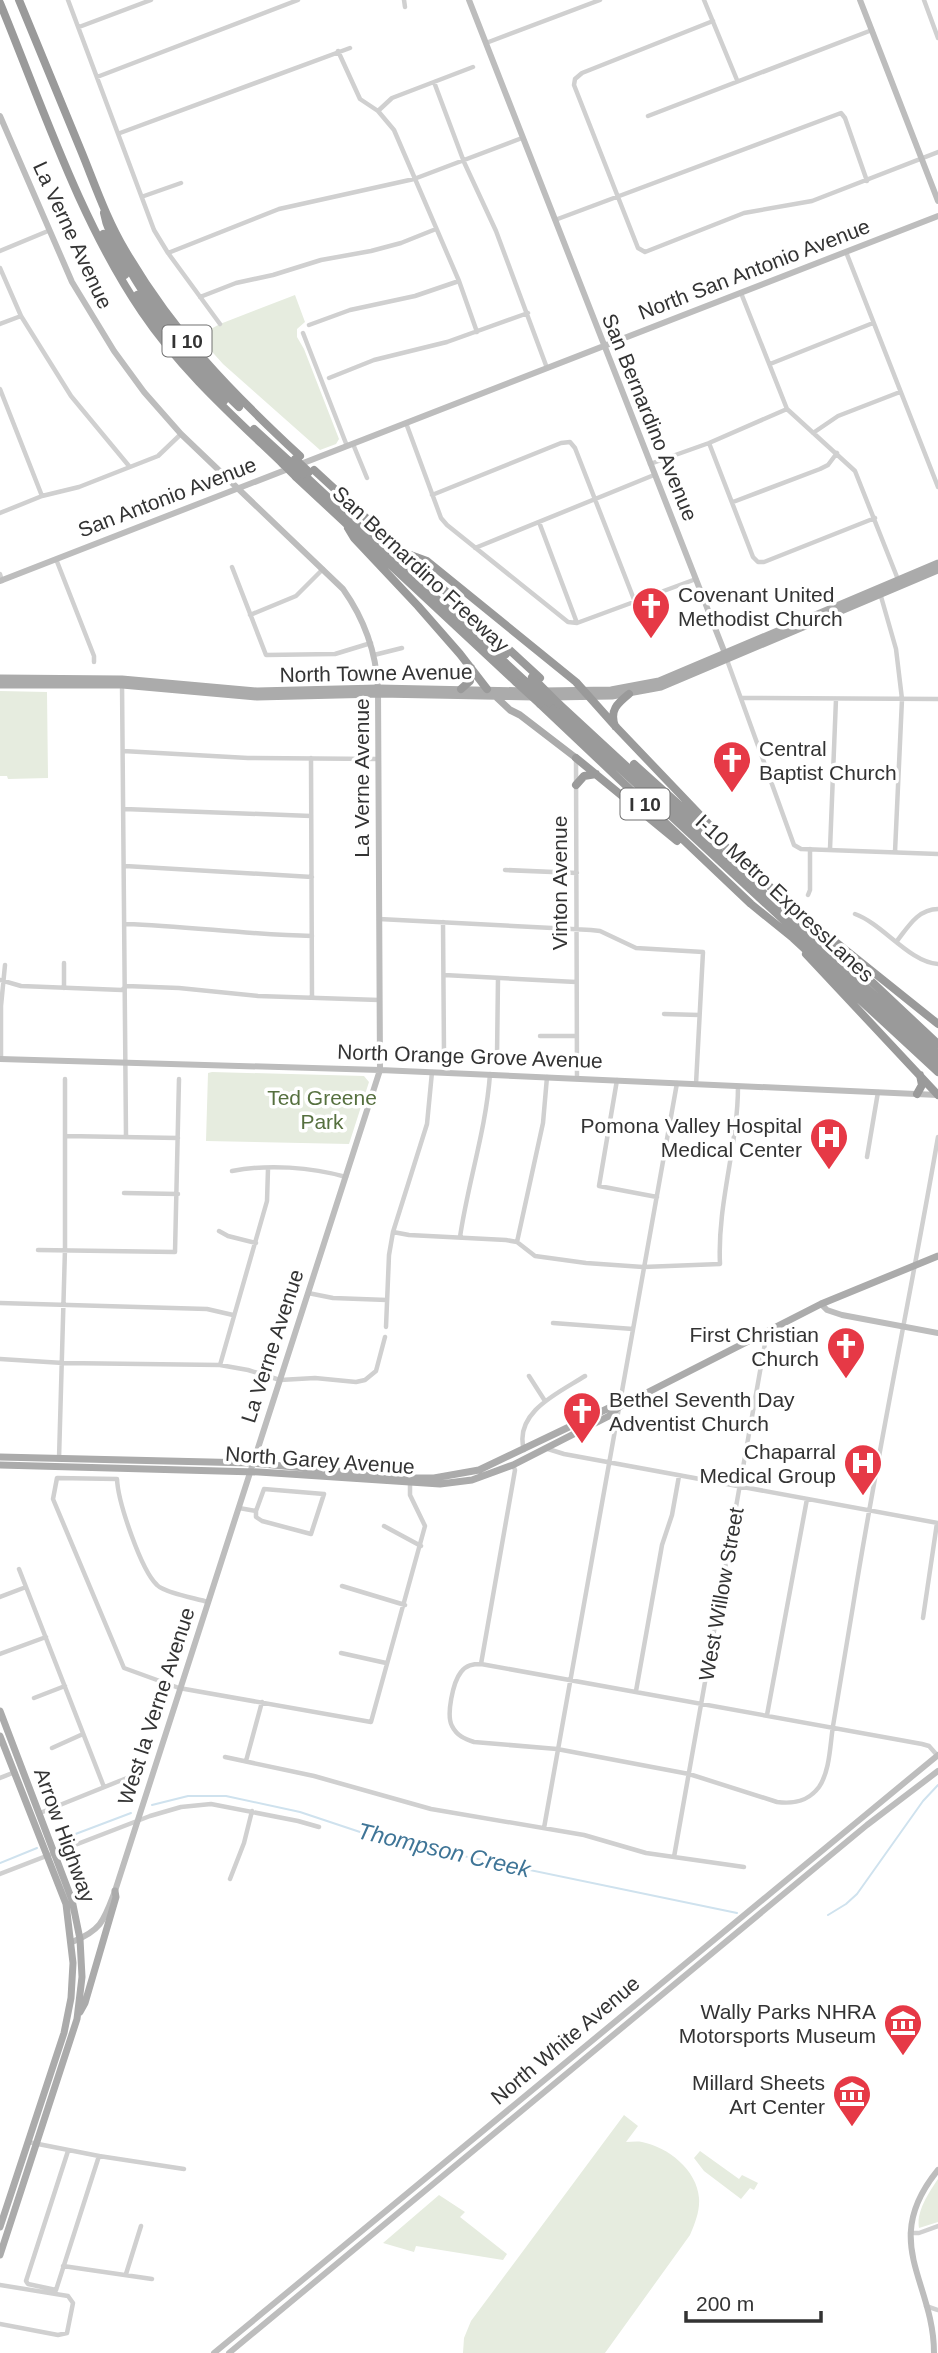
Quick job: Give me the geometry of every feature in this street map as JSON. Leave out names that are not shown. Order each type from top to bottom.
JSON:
[{"type":"highway","name":"San Bernardino Freeway","points":[[19,0],[102,204],[123,247],[155,299],[192,348],[306,473],[343,520],[524,684],[563,704],[789,904],[938,1044]]},
{"type":"highway","name":"San Bernardino Freeway","points":[[0,3],[88,215],[111,262],[136,303],[178,360],[204,389],[405,554],[544,704],[751,904],[793,938],[938,1072]]},
{"type":"highway","points":[[306,473],[524,684]]},
{"type":"highway","points":[[343,520],[354,538],[418,606],[490,692]]},
{"type":"highway","points":[[405,554],[427,561],[587,694],[768,886]]},
{"type":"highway","points":[[461,689],[470,681],[471,668]]},
{"type":"highway","points":[[617,728],[613,713],[629,694]]},
{"type":"highway","name":"I-10 Metro ExpressLanes","points":[[544,704],[938,1063]]},
{"type":"highway","name":"I-10 Metro ExpressLanes","points":[[563,704],[938,1054]]},
{"type":"highway","points":[[576,758],[751,904]]},
{"type":"highway","points":[[576,785],[584,776],[596,774]]},
{"type":"highway","points":[[789,904],[938,1024]]},
{"type":"highway","points":[[793,938],[814,964],[938,1095]]},
{"type":"highway","points":[[917,1094],[922,1085],[920,1075]]},
{"type":"main road","name":"San Bernardino Avenue","points":[[469,0],[726,657]]},
{"type":"main road","points":[[860,0],[938,201]]},
{"type":"main road","name":"La Verne Avenue","points":[[0,116],[48,231],[72,282],[103,335],[144,392],[181,434],[324,568],[351,600],[374,654],[378,691],[379,759],[380,1069],[250,1467]]},
{"type":"main road","name":"North San Antonio Avenue","points":[[350,445],[938,216]]},
{"type":"main road","name":"San Antonio Avenue","points":[[1,579],[350,445]]},
{"type":"main road","name":"North Towne Avenue","points":[[900,583],[938,563]]},
{"type":"main road","name":"North Towne Avenue","points":[[0,678],[122,682],[243,691],[490,692],[524,684],[587,694],[629,694],[660,687],[880,591],[938,570]]},
{"type":"main road","name":"North Towne Avenue","points":[[587,694],[637,686],[726,657]]},
{"type":"main road","name":"North Towne Avenue","points":[[0,685],[122,682]]},
{"type":"main road","points":[[520,715],[516,708],[524,684]]},
{"type":"main road","name":"North Towne Avenue","points":[[378,691],[461,689],[490,692]]},
{"type":"main road","points":[[490,692],[510,710],[576,758]]},
{"type":"main road","name":"North Orange Grove Avenue","points":[[1,1059],[380,1069],[938,1095]]},
{"type":"main road","name":"North Garey Avenue","points":[[2,1465],[133,1461],[456,1483],[513,1465],[609,1416],[619,1406],[821,1304],[938,1255]]},
{"type":"main road","points":[[821,1304],[834,1313],[938,1334]]},
{"type":"main road","name":"North Garey Avenue","points":[[410,1481],[479,1470],[613,1406],[619,1406]]},
{"type":"main road","points":[[496,1471],[526,1455],[524,1450]]},
{"type":"main road","name":"North Garey Avenue","points":[[0,1457],[123,1469],[250,1467]]},
{"type":"main road","points":[[2,1465],[28,1458]]},
{"type":"main road","points":[[123,1469],[133,1461]]},
{"type":"main road","name":"West la Verne Avenue","points":[[76,1941],[94,1932],[104,1921],[250,1467]]},
{"type":"main road","name":"Arrow Highway","points":[[0,1711],[72,1900],[82,1977],[77,2019],[32,2143],[0,2255]]},
{"type":"main road","name":"Arrow Highway","points":[[0,1736],[66,1904],[76,1941]]},
{"type":"main road","name":"North White Avenue","points":[[215,2353],[938,1755]]},
{"type":"main road","name":"North White Avenue","points":[[229,2353],[867,1825],[938,1771]]},
{"type":"main road","points":[[77,2019],[89,1990],[116,1897],[115,1891]]},
{"type":"main road","points":[[0,2227],[32,2143],[68,2017],[76,1941]]},
{"type":"main road","points":[[934,2353],[932,2330],[913,2264],[910,2233],[921,2196],[938,2170]]},
{"type":"street","points":[[68,0],[155,230],[168,253],[220,324]]},
{"type":"street","points":[[79,27],[151,0]]},
{"type":"street","points":[[97,77],[298,0]]},
{"type":"street","points":[[404,0],[405,7]]},
{"type":"street","points":[[485,44],[600,0]]},
{"type":"street","points":[[704,0],[737,80]]},
{"type":"street","points":[[924,0],[938,38]]},
{"type":"street","points":[[713,22],[575,79],[638,248],[645,253],[744,214],[812,201],[938,152]]},
{"type":"street","points":[[648,117],[737,80],[872,30]]},
{"type":"street","points":[[120,133],[350,47]]},
{"type":"street","points":[[338,51],[360,99],[378,111],[394,130],[459,281],[477,331]]},
{"type":"street","points":[[378,111],[392,98],[473,67]]},
{"type":"street","points":[[434,82],[464,162],[496,231],[547,368]]},
{"type":"street","points":[[554,220],[841,113],[867,181]]},
{"type":"street","points":[[168,253],[279,209],[414,179],[523,138]]},
{"type":"street","points":[[144,196],[181,183]]},
{"type":"street","points":[[200,298],[236,283],[321,260],[401,243],[436,229]]},
{"type":"street","points":[[0,251],[48,231]]},
{"type":"street","points":[[846,252],[938,487]]},
{"type":"street","points":[[0,268],[22,316],[71,396],[129,466]]},
{"type":"street","points":[[309,325],[350,310],[415,296],[459,281]]},
{"type":"street","points":[[741,293],[787,409],[855,471],[900,583]]},
{"type":"street","points":[[329,378],[374,360],[447,342],[528,313]]},
{"type":"street","points":[[0,324],[22,316]]},
{"type":"street","points":[[771,364],[873,323]]},
{"type":"street","points":[[303,333],[350,445],[367,478]]},
{"type":"street","points":[[0,389],[42,496]]},
{"type":"street","points":[[813,433],[838,416],[900,392]]},
{"type":"street","points":[[650,464],[709,443],[787,409]]},
{"type":"street","points":[[406,424],[441,518],[568,622],[577,623],[696,579]]},
{"type":"street","points":[[0,513],[42,496],[79,487],[158,456],[181,434]]},
{"type":"street","points":[[432,495],[561,443],[570,442],[596,500],[635,602]]},
{"type":"street","points":[[709,443],[753,557],[758,562],[764,562],[875,518]]},
{"type":"street","points":[[733,502],[820,469],[837,453]]},
{"type":"street","points":[[475,548],[654,475]]},
{"type":"street","points":[[539,522],[577,623]]},
{"type":"street","points":[[56,559],[94,662]]},
{"type":"street","points":[[232,567],[265,655],[335,654],[371,642]]},
{"type":"street","points":[[250,615],[296,596],[324,568]]},
{"type":"street","points":[[880,591],[897,649],[902,699],[895,852]]},
{"type":"street","points":[[374,654],[402,648]]},
{"type":"street","name":"San Bernardino Avenue","points":[[726,657],[794,845],[810,849]]},
{"type":"street","points":[[122,682],[126,1137]]},
{"type":"street","points":[[742,698],[938,699]]},
{"type":"street","points":[[830,849],[836,699]]},
{"type":"street","points":[[123,751],[248,758],[379,759]]},
{"type":"street","points":[[311,758],[312,998]]},
{"type":"street","name":"Vinton Avenue","points":[[576,758],[577,1079]]},
{"type":"street","points":[[124,809],[311,816]]},
{"type":"street","points":[[808,895],[810,849],[938,854]]},
{"type":"street","points":[[125,866],[312,877]]},
{"type":"street","points":[[505,870],[577,873]]},
{"type":"street","points":[[897,941],[920,914],[929,909],[938,909]]},
{"type":"street","points":[[855,914],[869,919],[925,962],[938,964]]},
{"type":"street","points":[[379,919],[577,928],[600,931],[644,950],[703,952],[696,1084]]},
{"type":"street","points":[[443,922],[444,1054]]},
{"type":"street","points":[[126,924],[262,935],[312,936]]},
{"type":"street","points":[[64,964],[64,988]]},
{"type":"street","points":[[1,1059],[1,980],[5,965]]},
{"type":"street","points":[[444,975],[576,982]]},
{"type":"street","points":[[497,1056],[498,978]]},
{"type":"street","points":[[1,980],[21,986],[122,990],[126,986],[179,988],[258,996],[380,1000]]},
{"type":"street","points":[[664,1014],[699,1014]]},
{"type":"street","points":[[540,1036],[576,1036]]},
{"type":"street","points":[[386,1327],[389,1255],[393,1232],[427,1124],[432,1072]]},
{"type":"street","points":[[460,1237],[468,1190],[482,1137],[490,1074]]},
{"type":"street","points":[[517,1242],[541,1135],[547,1077]]},
{"type":"street","points":[[59,1463],[65,1249],[65,1079]]},
{"type":"street","points":[[38,1250],[175,1252],[179,1079]]},
{"type":"street","points":[[617,1080],[599,1186],[657,1197]]},
{"type":"street","points":[[544,1828],[677,1083]]},
{"type":"street","points":[[393,1232],[408,1236],[517,1242],[528,1252],[548,1258],[643,1267],[720,1264],[719,1227],[738,1115],[738,1086]]},
{"type":"street","points":[[867,1157],[878,1092]]},
{"type":"street","points":[[66,1136],[178,1138]]},
{"type":"street","points":[[938,1137],[869,1510],[833,1726],[823,1779],[818,1788],[802,1801],[791,1804],[767,1800],[745,1790],[689,1774],[557,1749],[474,1742],[457,1733],[450,1721],[449,1710],[461,1672],[467,1666],[481,1664],[833,1726],[922,1744],[929,1746],[938,1755]]},
{"type":"street","points":[[220,1365],[267,1201],[268,1169]]},
{"type":"street","points":[[232,1171],[318,1170],[345,1177]]},
{"type":"street","points":[[124,1193],[178,1194]]},
{"type":"street","points":[[219,1231],[256,1243]]},
{"type":"street","points":[[308,1293],[333,1298],[387,1300]]},
{"type":"street","points":[[0,1303],[207,1308],[233,1315]]},
{"type":"street","points":[[553,1323],[633,1329]]},
{"type":"street","name":"West Willow Street","points":[[674,1857],[768,1331]]},
{"type":"street","points":[[0,1359],[63,1363],[220,1365],[280,1380],[315,1378],[356,1382],[366,1380],[376,1371],[386,1337]]},
{"type":"street","points":[[529,1376],[545,1401]]},
{"type":"street","points":[[524,1450],[524,1433],[531,1414],[545,1401],[585,1376]]},
{"type":"street","points":[[547,1448],[564,1454],[937,1523],[923,1618]]},
{"type":"street","points":[[481,1664],[515,1472],[513,1465]]},
{"type":"street","points":[[636,1691],[662,1545],[672,1515],[679,1476]]},
{"type":"street","points":[[208,1602],[158,1587],[146,1571],[117,1494],[117,1479],[57,1478],[54,1499],[124,1668],[179,1688],[371,1722],[425,1526],[410,1495],[410,1481]]},
{"type":"street","points":[[264,1489],[324,1494],[311,1534],[262,1521],[256,1517],[256,1511],[264,1489]]},
{"type":"street","points":[[767,1715],[807,1499]]},
{"type":"street","points":[[238,1507],[256,1511]]},
{"type":"street","points":[[384,1526],[421,1546]]},
{"type":"street","points":[[19,1569],[104,1787]]},
{"type":"street","points":[[342,1586],[405,1605]]},
{"type":"street","points":[[0,1597],[26,1587]]},
{"type":"street","points":[[0,1654],[46,1637]]},
{"type":"street","points":[[341,1653],[386,1663]]},
{"type":"street","points":[[34,1698],[65,1686]]},
{"type":"street","points":[[246,1761],[262,1702]]},
{"type":"street","points":[[51,1748],[83,1734]]},
{"type":"street","points":[[225,1757],[314,1776],[431,1809],[584,1835],[646,1853],[744,1867]]},
{"type":"street","points":[[0,1777],[22,1769]]},
{"type":"street","points":[[40,1813],[127,1778]]},
{"type":"street","points":[[0,1874],[172,1809],[202,1805],[252,1811],[319,1827]]},
{"type":"street","points":[[230,1880],[252,1811]]},
{"type":"street","points":[[68,2017],[77,2019]]},
{"type":"street","points":[[32,2143],[184,2169]]},
{"type":"street","points":[[68,2151],[27,2284],[56,2290],[99,2156]]},
{"type":"street","points":[[127,2274],[141,2226]]},
{"type":"street","points":[[910,2233],[919,2233],[938,2226]]},
{"type":"street","points":[[63,2266],[152,2279]]},
{"type":"street","points":[[0,2285],[68,2297],[74,2303],[67,2333],[58,2335],[0,2324]]},
{"type":"street","points":[[926,2306],[938,2310]]},
{"type":"green space","points":[[295,295],[305,322],[297,329],[297,337],[339,439],[336,444],[320,450],[223,364],[198,336],[220,324]]},
{"type":"green space","points":[[0,691],[47,692],[48,778],[8,779],[7,776],[0,776]]},
{"type":"green space","name":"Ted Greene Park","points":[[208,1073],[364,1076],[369,1082],[349,1144],[206,1141]]},
{"type":"green space","points":[[624,2115],[638,2126],[626,2142],[642,2142],[662,2149],[680,2161],[693,2178],[699,2203],[690,2235],[605,2353],[463,2353],[464,2338],[471,2321]]},
{"type":"green space","points":[[700,2151],[739,2179],[742,2175],[758,2183],[754,2190],[750,2188],[741,2199],[704,2171],[694,2158]]},
{"type":"green space","points":[[938,2179],[938,2222],[919,2228],[921,2209]]},
{"type":"green space","points":[[439,2195],[465,2212],[460,2217],[507,2254],[503,2260],[416,2246],[414,2252],[383,2243]]},
{"type":"waterway","name":"Thompson Creek","points":[[828,1915],[857,1894],[923,1801],[938,1785]]},
{"type":"waterway","name":"Thompson Creek","points":[[152,1805],[188,1796],[226,1796],[300,1812],[381,1839],[737,1913]]},
{"type":"waterway","name":"Thompson Creek","points":[[57,1841],[131,1813]]},
{"type":"waterway","name":"Thompson Creek","points":[[0,1863],[37,1848]]},
{"type":"place","name":"Covenant United Methodist Church","points":[[651,640]]},
{"type":"place","name":"Central Baptist Church","points":[[732,794]]},
{"type":"place","name":"Pomona Valley Hospital Medical Center","points":[[829,1171]]},
{"type":"place","name":"First Christian Church","points":[[846,1380]]},
{"type":"place","name":"Bethel Seventh Day Adventist Church","points":[[582,1445]]},
{"type":"place","name":"Chaparral Medical Group","points":[[863,1497]]},
{"type":"place","name":"Wally Parks NHRA Motorsports Museum","points":[[903,2057]]},
{"type":"place","name":"Millard Sheets Art Center","points":[[852,2128]]}]
